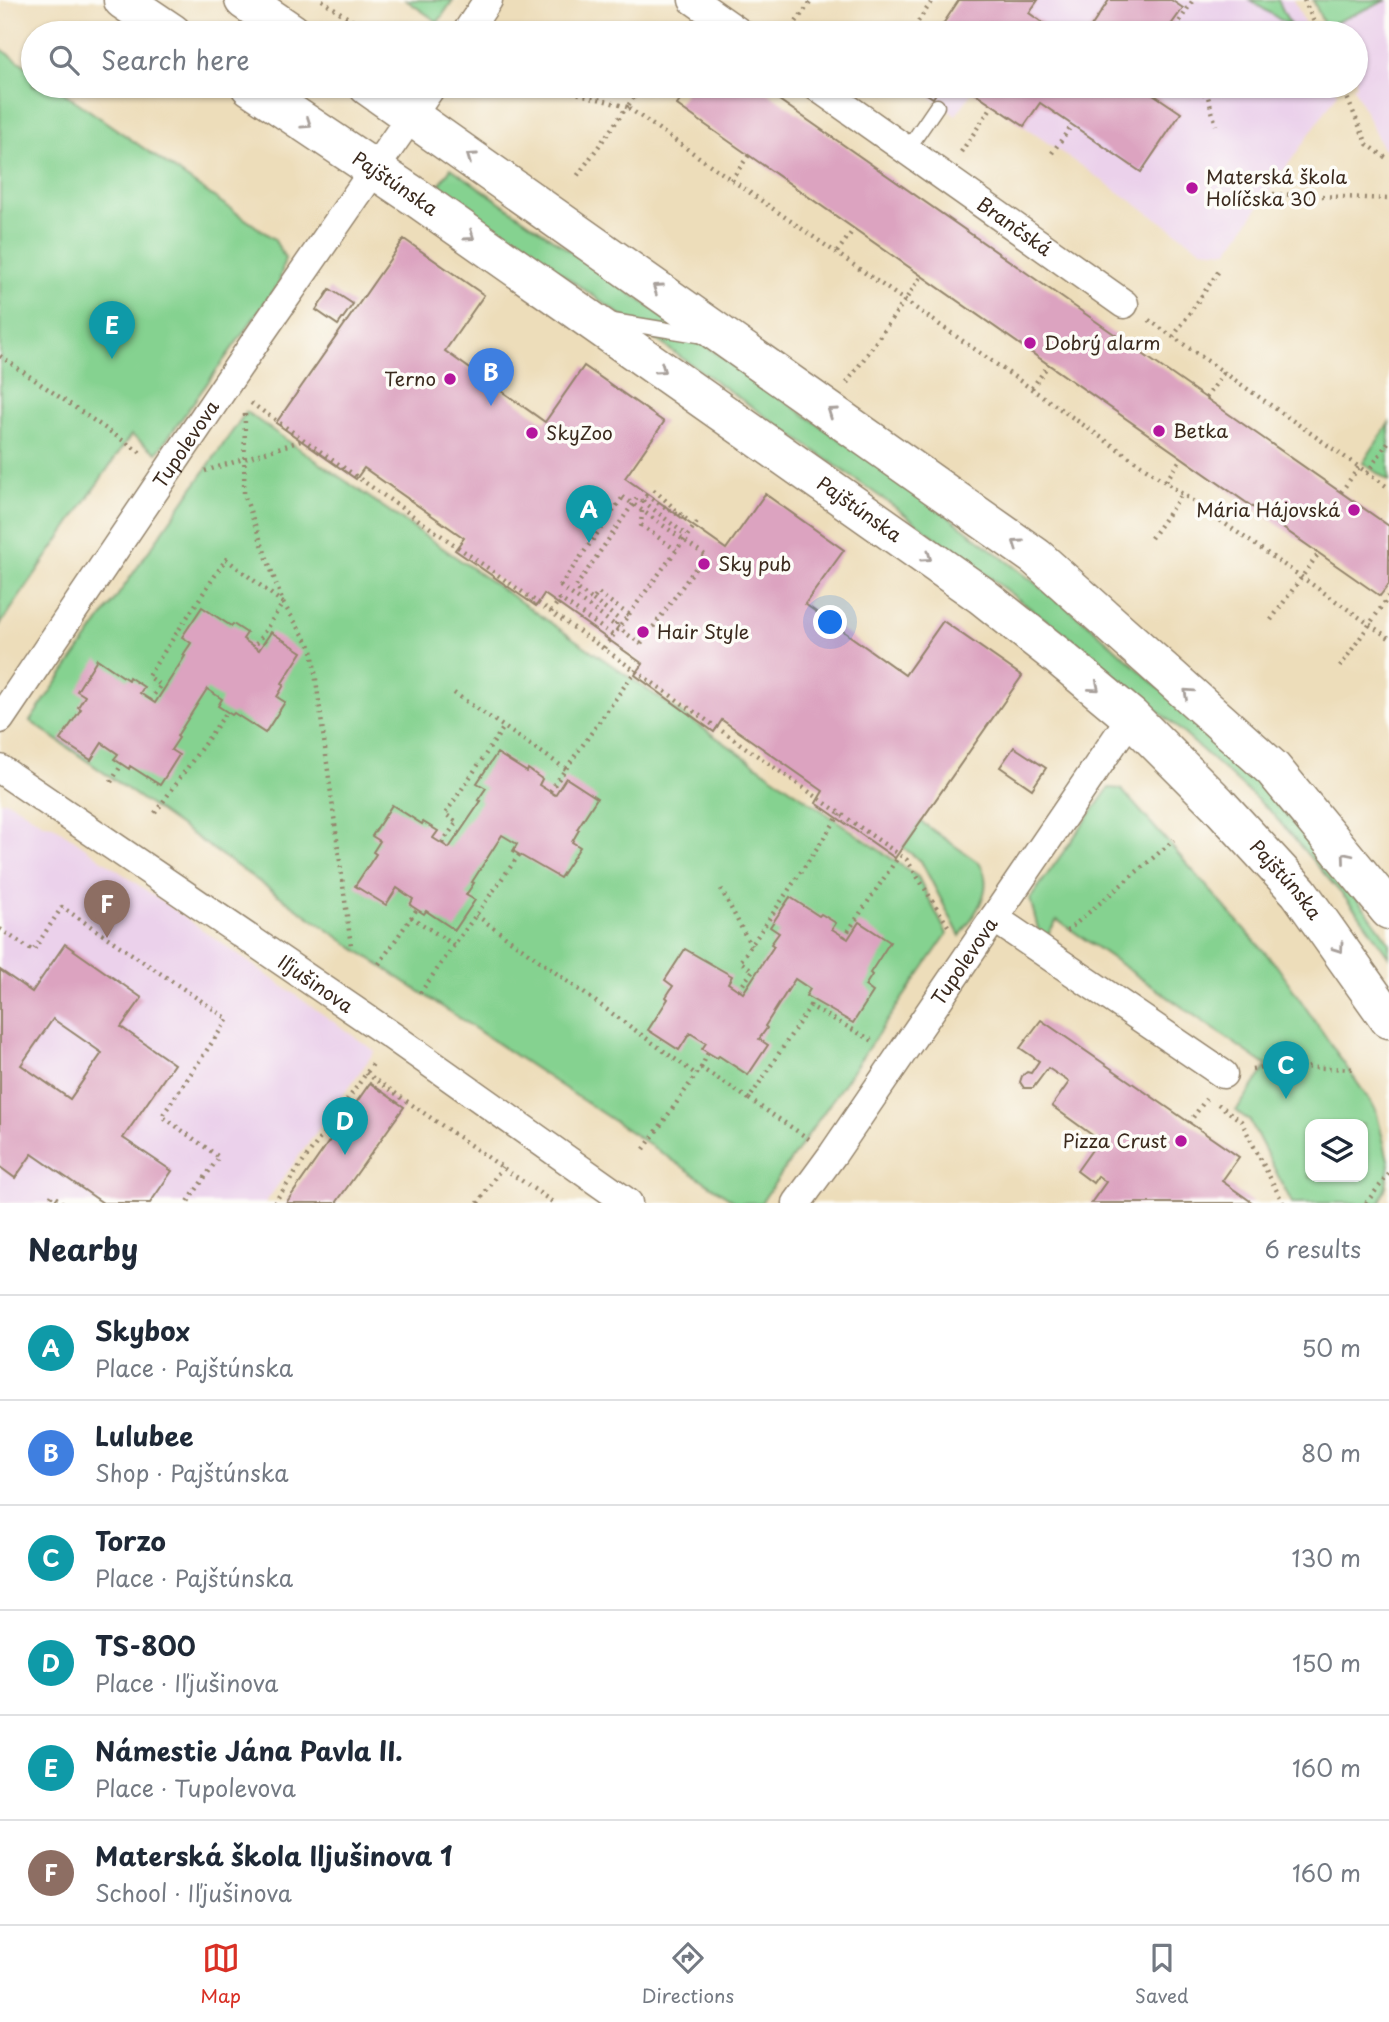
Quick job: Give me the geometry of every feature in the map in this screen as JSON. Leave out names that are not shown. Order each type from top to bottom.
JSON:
[{"type":"main road","points":[[123,0],[154,21]]},
{"type":"main road","points":[[244,0],[275,21]]},
{"type":"main road","name":"Pajštúnska","points":[[268,98],[585,316],[981,596],[1131,717],[1217,803],[1299,892],[1389,1019]]},
{"type":"main road","points":[[422,101],[733,341],[1036,557],[1273,769],[1389,910]]},
{"type":"street","points":[[474,21],[488,0]]},
{"type":"street","points":[[693,0],[723,21]]},
{"type":"street","name":"Brančská","points":[[833,98],[1124,304]]},
{"type":"street","name":"Tupolevova","points":[[0,719],[422,101]]},
{"type":"street","name":"Tupolevova","points":[[797,1203],[1131,717]]},
{"type":"street","name":"Iľjušinova","points":[[0,769],[392,1036],[628,1203]]},
{"type":"street","points":[[994,918],[1223,1074]]},
{"type":"lane","points":[[907,150],[937,106]]},
{"type":"lane","points":[[585,316],[733,341]]},
{"type":"path","points":[[322,0],[353,21]]},
{"type":"path","points":[[797,21],[812,0]]},
{"type":"path","points":[[918,21],[933,0]]},
{"type":"path","points":[[1180,21],[1193,0]]},
{"type":"path","points":[[1304,0],[1313,21]]},
{"type":"path","points":[[594,98],[627,107],[1389,638]]},
{"type":"path","points":[[575,179],[633,98]]},
{"type":"path","points":[[1208,98],[1216,125]]},
{"type":"path","points":[[1347,98],[1367,144],[1389,160]]},
{"type":"path","points":[[957,158],[993,105]]},
{"type":"path","points":[[1052,153],[1072,125]]},
{"type":"path","points":[[731,180],[748,155]]},
{"type":"path","points":[[1273,194],[1389,199]]},
{"type":"path","points":[[837,251],[854,229]]},
{"type":"path","points":[[1173,337],[1221,268]]},
{"type":"path","points":[[828,409],[922,276]]},
{"type":"path","points":[[1124,304],[1389,488]]},
{"type":"path","points":[[0,356],[167,471]]},
{"type":"path","points":[[1032,388],[1049,365]]},
{"type":"path","points":[[1206,398],[1224,372]]},
{"type":"path","points":[[351,946],[312,649],[283,603],[244,494],[245,399],[907,860],[952,933]]},
{"type":"path","points":[[202,472],[304,440]]},
{"type":"path","points":[[1367,473],[1389,441]]},
{"type":"path","points":[[1166,481],[1182,457]]},
{"type":"path","points":[[1340,492],[1359,467]]},
{"type":"path","points":[[642,501],[646,496],[687,520],[652,488]]},
{"type":"path","points":[[1151,538],[1183,493]]},
{"type":"path","points":[[623,497],[642,511],[705,555],[641,644],[560,586],[623,497]]},
{"type":"path","points":[[616,626],[617,618],[575,588],[637,498],[687,535]]},
{"type":"path","points":[[642,511],[641,525],[676,550]]},
{"type":"path","points":[[604,648],[698,521]]},
{"type":"path","points":[[1270,620],[1319,553]]},
{"type":"path","points":[[150,701],[161,685],[149,676],[226,559],[283,603]]},
{"type":"path","points":[[593,600],[598,593],[629,615]]},
{"type":"path","points":[[1340,667],[1389,596]]},
{"type":"path","points":[[551,612],[560,599],[614,636]]},
{"type":"path","points":[[254,646],[283,603]]},
{"type":"path","points":[[550,791],[636,670]]},
{"type":"path","points":[[454,693],[566,769]]},
{"type":"path","points":[[155,813],[227,712]]},
{"type":"path","points":[[442,843],[457,822],[445,814],[504,727]]},
{"type":"path","points":[[111,782],[122,764]]},
{"type":"path","points":[[739,990],[753,970],[740,962],[840,814]]},
{"type":"path","points":[[1043,951],[1174,840]]},
{"type":"path","points":[[420,993],[519,855]]},
{"type":"path","points":[[844,937],[899,856]]},
{"type":"path","points":[[721,889],[751,946]]},
{"type":"path","points":[[0,929],[33,951],[62,907],[228,1019],[162,1116],[219,1157],[187,1203]]},
{"type":"path","points":[[379,964],[417,909]]},
{"type":"path","points":[[476,915],[696,1074]]},
{"type":"path","points":[[411,917],[454,945]]},
{"type":"path","points":[[749,1100],[812,999]]},
{"type":"path","points":[[810,1006],[877,1043]]},
{"type":"path","points":[[869,1054],[884,1032]]},
{"type":"path","points":[[644,1149],[701,1068],[708,1053]]},
{"type":"path","points":[[274,1203],[377,1057]]},
{"type":"path","points":[[1223,1074],[1268,1066],[1356,1069]]},
{"type":"path","points":[[701,1068],[811,1140]]},
{"type":"path","points":[[366,1073],[554,1203]]},
{"type":"path","points":[[1189,1123],[1208,1097],[1241,1121],[1283,1203]]},
{"type":"path","points":[[804,1150],[818,1129]]},
{"type":"path","points":[[478,1203],[502,1167]]},
{"type":"path","points":[[1366,1203],[1389,1174]]},
{"type":"path","points":[[47,1203],[52,1195],[63,1203]]},
{"type":"shaded area","points":[[959,0],[1294,0],[1304,21],[945,21]]},
{"type":"shaded area","points":[[1313,0],[1389,0],[1389,152],[1382,147],[1359,98],[1368,98],[1368,21],[1323,21]]},
{"type":"shaded area","name":"Materská škola Holíčska 30","points":[[932,98],[968,98],[956,115]]},
{"type":"shaded area","name":"Materská škola Holíčska 30","points":[[983,98],[1335,98],[1228,251],[1201,249]]},
{"type":"shaded area","points":[[0,801],[7,801],[44,824],[53,825],[375,1051],[265,1203],[0,1203]]},
{"type":"green space","points":[[406,0],[453,0],[437,21]]},
{"type":"green space","points":[[1250,0],[1278,0],[1288,21],[1282,21]]},
{"type":"green space","points":[[1313,0],[1387,0],[1339,21],[1322,21]]},
{"type":"green space","points":[[0,48],[21,63],[21,98],[71,98],[274,239],[285,258],[279,283],[157,453],[131,435],[0,625]]},
{"type":"green space","points":[[451,168],[931,503],[1087,623],[1184,710],[1279,806],[1366,910],[1389,942],[1389,957],[1359,914],[1271,812],[1171,722],[1070,638],[892,505],[438,187]]},
{"type":"green space","points":[[246,412],[918,877],[947,934],[761,1203],[737,1203],[351,946],[30,721]]},
{"type":"green space","points":[[1389,423],[1389,481],[1363,463]]},
{"type":"green space","points":[[1109,788],[1121,789],[1277,966],[1376,1110],[1389,1164],[1380,1203],[1292,1203],[1250,1121],[1236,1111],[1267,1066],[1057,920],[1042,943],[1030,899]]},
{"type":"green space","points":[[920,821],[979,863],[984,872],[986,882],[982,901],[960,936],[921,861],[902,847]]},
{"type":"building","points":[[959,0],[1038,0],[1029,13],[1040,21],[945,21]]},
{"type":"building","points":[[1109,0],[1171,0],[1183,8],[1174,21],[1095,21]]},
{"type":"building","points":[[682,98],[776,98],[1389,526],[1389,584],[1380,596],[677,105]]},
{"type":"building","points":[[983,98],[1159,98],[1181,113],[1141,172],[1040,103],[1024,126]]},
{"type":"building","points":[[404,239],[484,295],[445,351],[545,422],[584,366],[664,422],[625,478],[726,549],[765,494],[844,550],[805,604],[905,675],[943,621],[1022,676],[895,858],[816,803],[823,791],[722,720],[714,732],[635,675],[643,664],[544,594],[536,606],[455,550],[464,538],[364,468],[356,479],[276,423]]},
{"type":"building","points":[[330,289],[353,304],[338,325],[316,310]]},
{"type":"building","points":[[202,607],[247,633],[243,639],[259,650],[271,632],[302,652],[282,683],[284,685],[277,697],[285,702],[265,733],[218,706],[222,699],[207,689],[177,736],[179,738],[171,750],[179,755],[160,785],[114,759],[118,754],[102,743],[91,760],[60,740],[81,709],[78,707],[85,696],[77,691],[97,659],[128,680],[129,677],[144,687],[140,693],[155,703],[185,656],[183,655],[191,643],[182,637]]},
{"type":"building","points":[[1014,747],[1046,768],[1032,789],[1000,767]]},
{"type":"building","points":[[497,753],[542,779],[539,785],[555,795],[566,778],[597,798],[572,842],[580,847],[560,878],[513,851],[517,844],[502,835],[472,882],[474,883],[466,895],[475,900],[455,930],[426,911],[424,914],[410,905],[413,899],[397,888],[386,905],[355,886],[376,854],[373,852],[380,841],[372,836],[392,805],[438,831],[433,838],[449,848],[481,801],[478,800],[486,788],[477,783]]},
{"type":"building","points":[[790,897],[819,916],[821,914],[836,923],[832,929],[848,939],[859,922],[890,942],[865,986],[873,992],[853,1023],[806,996],[810,989],[795,979],[765,1026],[767,1028],[759,1039],[768,1045],[748,1075],[719,1056],[717,1058],[702,1049],[706,1043],[690,1033],[679,1050],[648,1030],[673,986],[665,980],[685,949],[732,976],[728,983],[743,993],[774,946],[771,944],[779,933],[770,927]]},
{"type":"building","points":[[65,944],[142,998],[121,1027],[174,1064],[123,1138],[172,1171],[150,1203],[103,1203],[32,1154],[15,1178],[0,1167],[0,970],[32,992]],"holes":[[[53,1019],[102,1053],[70,1099],[21,1065]]]},
{"type":"building","points":[[1041,1020],[1239,1157],[1222,1181],[1253,1203],[1091,1203],[1106,1182],[1098,1176],[1093,1183],[1077,1171],[1099,1140],[1052,1106],[1069,1082],[1048,1068],[1033,1088],[1024,1088],[1020,1082],[1022,1076],[1027,1072],[1031,1073],[1039,1061],[1020,1048]]},
{"type":"building","points":[[370,1083],[404,1107],[336,1203],[286,1203]]},
{"type":"place","name":"Materská škola Holíčska 30","points":[[1192,188]]},
{"type":"place","name":"Dobrý alarm","points":[[1030,343]]},
{"type":"place","name":"Námestie Jána Pavla II.","points":[[112,359]]},
{"type":"place","name":"Terno","points":[[450,379]]},
{"type":"place","name":"Lulubee","points":[[491,406]]},
{"type":"place","name":"Betka","points":[[1159,431]]},
{"type":"place","name":"SkyZoo","points":[[532,433]]},
{"type":"place","name":"Mária Hájovská","points":[[1354,510]]},
{"type":"place","name":"Skybox","points":[[589,543]]},
{"type":"place","name":"Sky pub","points":[[704,564]]},
{"type":"place","name":"Hair Style","points":[[643,632]]},
{"type":"place","name":"Materská škola Iljušinova 1","points":[[107,938]]},
{"type":"place","name":"Torzo","points":[[1286,1099]]},
{"type":"place","name":"Pizza Crust","points":[[1181,1141]]},
{"type":"place","name":"TS-800","points":[[345,1155]]}]
